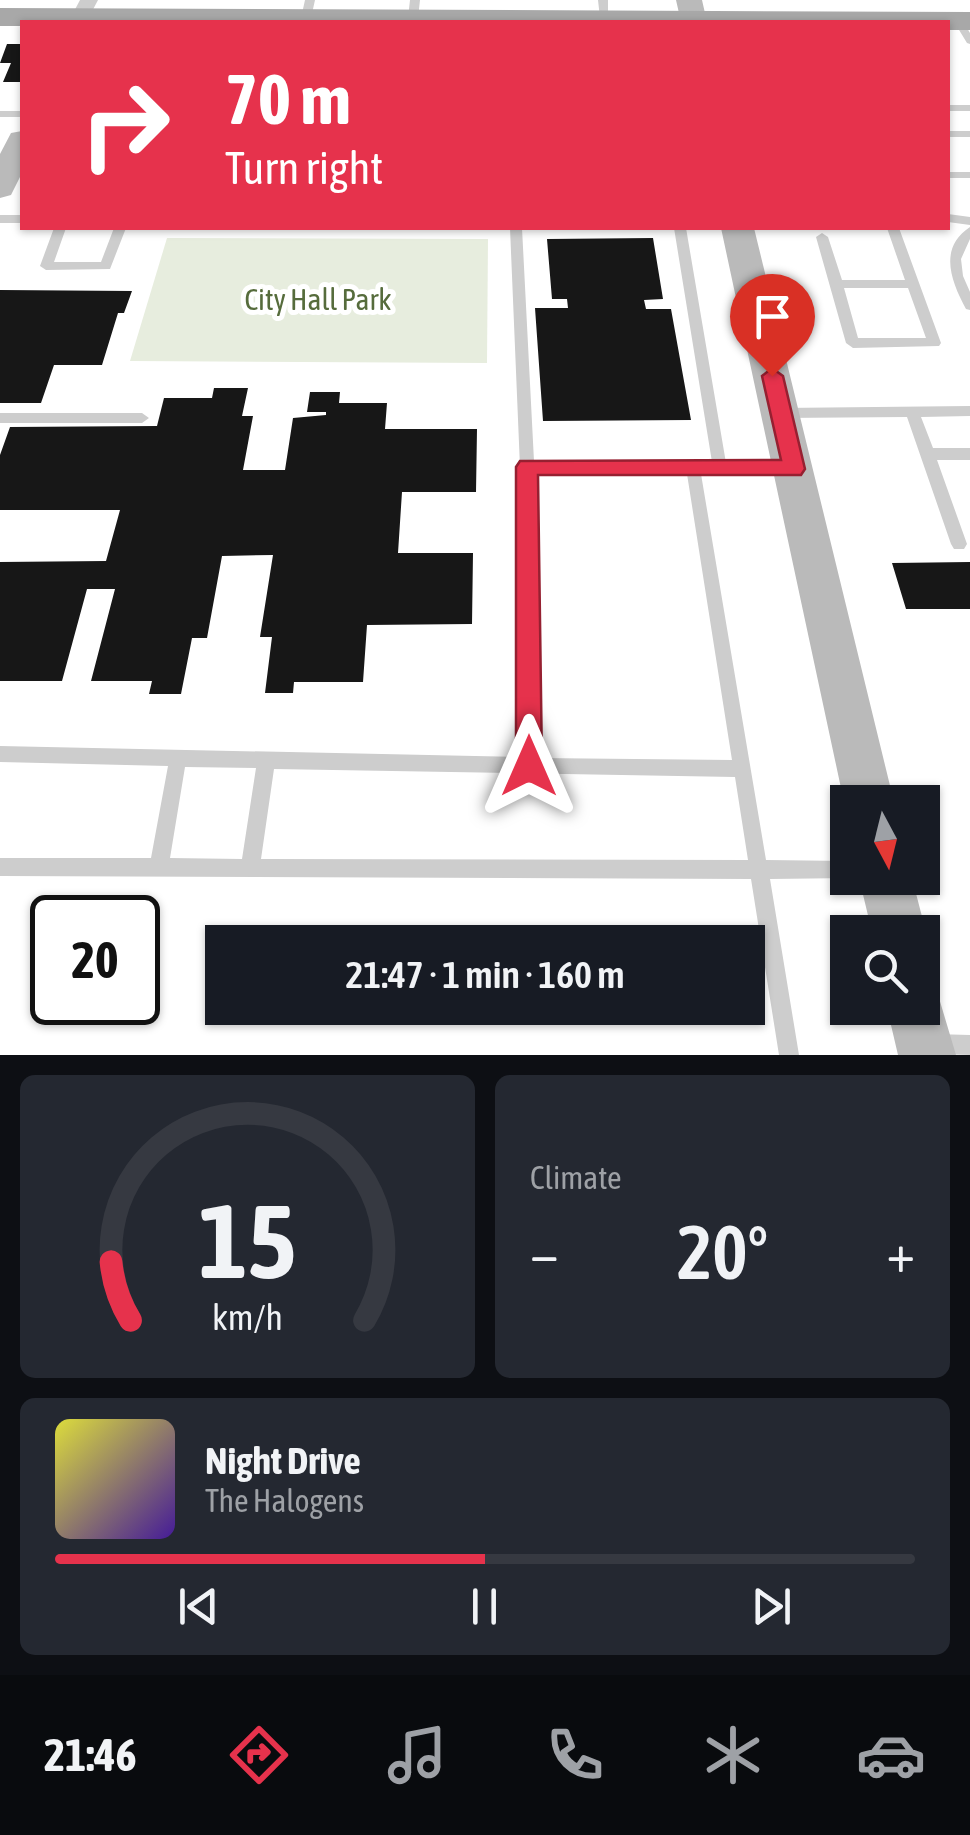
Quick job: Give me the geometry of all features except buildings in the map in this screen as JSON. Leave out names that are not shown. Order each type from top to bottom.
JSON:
[{"type":"main road","points":[[1,20],[82,13],[308,9],[604,9],[798,20]]},
{"type":"street","points":[[0,188],[20,144]]},
{"type":"street","points":[[737,230],[865,785]]},
{"type":"lane","points":[[59,230],[46,266],[106,266],[119,230]]},
{"type":"lane","points":[[516,230],[527,467],[529,766]]},
{"type":"lane","points":[[680,230],[720,468]]},
{"type":"lane","points":[[822,236],[853,344],[934,343],[894,230]]},
{"type":"lane","points":[[970,230],[956,248],[954,259],[970,306]]},
{"type":"lane","points":[[836,284],[914,284]]},
{"type":"lane","points":[[781,413],[970,411]]},
{"type":"lane","points":[[912,412],[960,544]]},
{"type":"lane","points":[[0,418],[142,418]]},
{"type":"lane","points":[[928,454],[970,454]]},
{"type":"lane","points":[[527,467],[794,469]]},
{"type":"lane","points":[[693,468],[789,1055]]},
{"type":"lane","points":[[0,754],[744,769]]},
{"type":"lane","points":[[159,867],[178,758]]},
{"type":"lane","points":[[250,867],[266,761]]},
{"type":"lane","points":[[0,866],[830,870]]},
{"type":"green space","name":"City Hall Park","points":[[167,238],[488,239],[487,363],[130,361]]},
{"type":"route","points":[[529,766],[527,467],[794,469],[772,376]]}]
